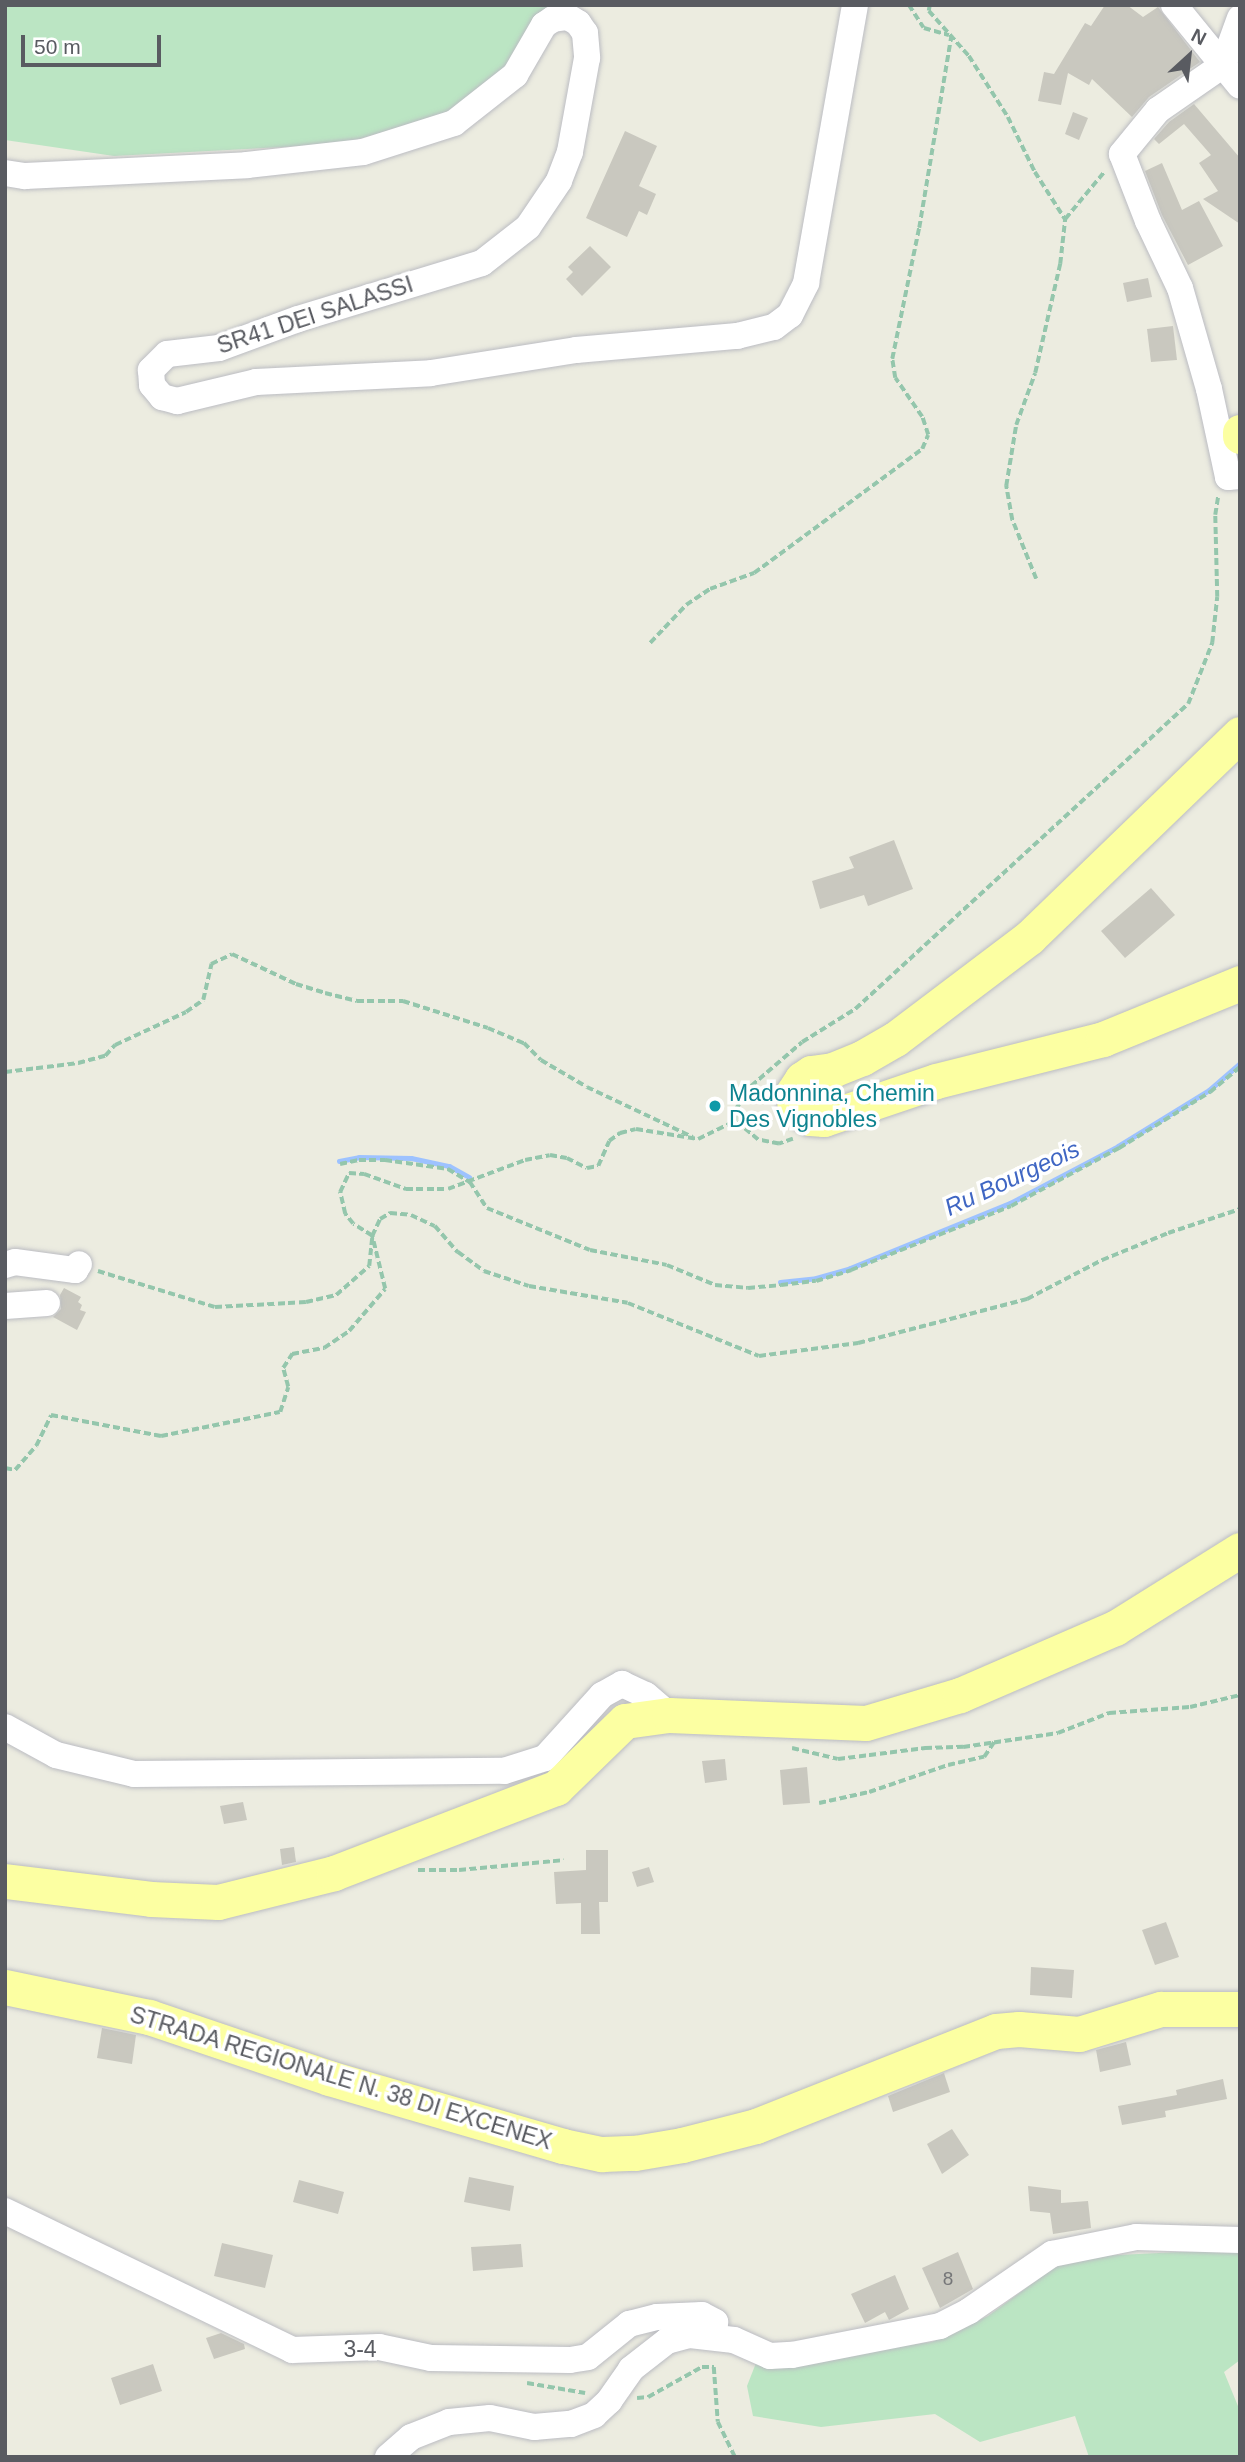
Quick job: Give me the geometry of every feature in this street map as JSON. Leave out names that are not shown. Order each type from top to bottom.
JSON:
[{"type":"main road","points":[[1240,734],[1030,937],[895,1039],[862,1058],[802,1079],[793,1093],[795,1108],[810,1118],[824,1119],[936,1081],[1103,1039],[1240,983]]},
{"type":"main road","points":[[5,1881],[151,1899],[218,1902],[321,1876],[556,1788],[625,1721],[669,1715],[866,1723],[960,1695],[1115,1628],[1240,1550]]},
{"type":"main road","name":"STRADA REGIONALE N. 38 DI EXCENEX","points":[[5,1987],[149,2017],[329,2078],[563,2146],[602,2154],[635,2153],[670,2147],[756,2126],[996,2031],[1018,2029],[1079,2034],[1161,2009],[1238,2004]]},
{"type":"street","name":"SR41 DEI SALASSI","points":[[5,173],[24,176],[247,165],[363,152],[454,123],[515,75],[544,25],[568,11],[585,33],[587,58],[570,152],[559,181],[528,227],[482,263],[298,319],[219,348],[160,357],[151,370],[156,392],[162,397],[177,401],[256,382],[431,373],[576,350],[737,336],[774,327],[790,316],[806,283],[855,5]]},
{"type":"street","points":[[1174,5],[1240,86]]},
{"type":"street","points":[[1234,477],[1180,288],[1122,154],[1158,110],[1223,65],[1240,18]]},
{"type":"street","points":[[5,1265],[15,1262],[75,1270],[79,1264]]},
{"type":"street","points":[[5,1306],[47,1303]]},
{"type":"street","points":[[5,1727],[56,1755],[134,1774],[504,1772],[545,1758],[602,1695],[622,1684],[646,1695],[669,1715]]},
{"type":"street","name":"3-4","points":[[5,2211],[292,2350],[379,2347],[431,2358],[570,2360],[588,2357],[629,2324],[657,2317],[702,2315],[715,2322],[713,2337]]},
{"type":"street","points":[[388,2457],[411,2437],[449,2422],[491,2418],[534,2427],[571,2424],[594,2415],[610,2401],[631,2369],[667,2341],[690,2335],[734,2340],[770,2356],[792,2355],[940,2326],[969,2311],[1052,2254],[1136,2237],[1240,2240]]},
{"type":"path","points":[[909,5],[924,28],[951,36]]},
{"type":"path","points":[[930,5],[929,11],[969,56],[1008,117],[1035,172],[1065,219]]},
{"type":"path","points":[[650,643],[686,605],[710,589],[754,573],[922,449],[928,435],[922,417],[895,378],[892,359],[919,228],[951,36]]},
{"type":"path","points":[[1036,579],[1012,520],[1006,486],[1016,425],[1035,373],[1060,264],[1065,219],[1096,179],[1122,154]]},
{"type":"path","points":[[735,1121],[735,1110],[740,1100],[767,1070],[802,1042],[855,1009],[1188,704],[1212,643],[1217,597],[1215,515],[1219,494],[1234,477]]},
{"type":"path","points":[[5,1072],[78,1063],[105,1056],[115,1045],[186,1012],[203,1000],[211,964],[232,954],[296,984],[325,993],[357,1001],[403,1001],[488,1028],[524,1043],[541,1060],[587,1087],[698,1139]]},
{"type":"path","points":[[340,1164],[359,1160],[410,1161],[448,1169],[470,1182],[488,1208],[590,1250],[667,1265],[715,1285],[747,1287],[816,1281],[1011,1206],[1119,1149],[1210,1093],[1240,1067]]},
{"type":"path","points":[[735,1121],[758,1140],[779,1144],[794,1139],[798,1131],[795,1108]]},
{"type":"path","points":[[5,1468],[15,1470],[36,1446],[51,1415],[161,1436],[280,1412],[288,1387],[283,1368],[292,1354],[324,1348],[349,1331],[385,1289],[372,1236],[353,1224],[345,1214],[340,1192],[349,1172],[406,1189],[430,1191],[470,1182],[525,1160],[550,1155],[568,1158],[587,1168],[598,1166],[610,1141],[620,1133],[636,1129],[698,1139],[735,1121]]},
{"type":"path","points":[[79,1264],[215,1307],[306,1302],[336,1295],[369,1266],[372,1236],[380,1219],[390,1213],[411,1215],[435,1226],[458,1252],[484,1272],[529,1286],[628,1303],[759,1356],[858,1343],[1027,1299],[1102,1260],[1168,1233],[1240,1209]]},
{"type":"path","points":[[789,1747],[838,1759],[994,1742],[1058,1732],[1108,1713],[1190,1707],[1240,1695]]},
{"type":"path","points":[[818,1803],[869,1792],[948,1765],[984,1757],[994,1742]]},
{"type":"path","points":[[408,1872],[564,1860]]},
{"type":"path","points":[[610,2401],[648,2397],[702,2367],[714,2367],[717,2372],[718,2422],[735,2457]]},
{"type":"green space","points":[[5,5],[549,5],[532,24],[504,74],[475,99],[435,118],[341,144],[114,156],[5,140]]},
{"type":"green space","points":[[1240,2249],[1240,2360],[1224,2372],[1240,2411],[1240,2457],[1089,2457],[1075,2416],[980,2442],[935,2414],[821,2427],[753,2416],[747,2386],[756,2363],[932,2342],[988,2316],[1063,2261],[1098,2256]]},
{"type":"building","points":[[1105,5],[1127,5],[1143,17],[1158,7],[1200,62],[1149,97],[1132,117],[1092,79],[1089,85],[1068,73],[1061,105],[1038,101],[1044,72],[1054,74],[1085,23],[1091,26]]},
{"type":"building","points":[[1194,104],[1240,158],[1240,224],[1203,199],[1218,191],[1199,163],[1211,155],[1184,124],[1159,144],[1154,139],[1169,122]]},
{"type":"building","points":[[1073,112],[1088,118],[1079,140],[1065,134]]},
{"type":"building","points":[[625,131],[657,146],[639,186],[656,194],[647,215],[639,211],[627,237],[586,218]]},
{"type":"building","points":[[1162,163],[1182,210],[1199,201],[1223,246],[1188,265],[1162,215],[1145,171]]},
{"type":"building","points":[[590,246],[611,267],[582,296],[566,279],[573,272],[568,267]]},
{"type":"building","points":[[1148,278],[1152,297],[1127,302],[1123,283]]},
{"type":"building","points":[[1173,326],[1177,360],[1151,362],[1147,329]]},
{"type":"building","points":[[894,840],[913,889],[868,906],[864,895],[820,909],[812,881],[854,868],[849,857]]},
{"type":"building","points":[[1151,888],[1175,915],[1125,958],[1101,931]]},
{"type":"building","points":[[64,1288],[81,1297],[78,1302],[82,1305],[80,1310],[86,1312],[77,1330],[53,1317],[61,1309],[60,1295]]},
{"type":"building","points":[[725,1759],[727,1780],[705,1783],[702,1761]]},
{"type":"building","points":[[807,1767],[810,1803],[783,1805],[780,1770]]},
{"type":"building","points":[[243,1802],[247,1820],[224,1824],[220,1806]]},
{"type":"building","points":[[294,1847],[296,1862],[282,1865],[280,1849]]},
{"type":"building","points":[[586,1850],[608,1850],[608,1902],[599,1902],[600,1934],[581,1934],[581,1903],[556,1904],[554,1872],[586,1870]]},
{"type":"building","points":[[649,1867],[654,1882],[637,1887],[632,1872]]},
{"type":"building","points":[[1166,1922],[1179,1957],[1155,1965],[1142,1930]]},
{"type":"building","points":[[1031,1967],[1074,1970],[1072,1998],[1030,1995]]},
{"type":"building","points":[[102,2028],[136,2035],[132,2064],[97,2058]]},
{"type":"building","points":[[1126,2042],[1131,2065],[1100,2072],[1096,2050]]},
{"type":"building","points":[[944,2073],[950,2092],[893,2112],[888,2096]]},
{"type":"building","points":[[1223,2079],[1227,2099],[1165,2111],[1166,2117],[1122,2125],[1118,2106],[1177,2095],[1176,2090]]},
{"type":"building","points":[[952,2129],[969,2155],[942,2174],[927,2144]]},
{"type":"building","points":[[469,2177],[514,2186],[510,2211],[464,2202]]},
{"type":"building","points":[[299,2180],[344,2192],[338,2214],[293,2202]]},
{"type":"building","points":[[1028,2186],[1061,2190],[1061,2203],[1088,2201],[1091,2228],[1053,2234],[1050,2213],[1030,2211]]},
{"type":"building","points":[[222,2243],[273,2255],[265,2288],[214,2276]]},
{"type":"building","points":[[521,2244],[523,2267],[473,2271],[471,2247]]},
{"type":"building","points":[[958,2252],[973,2289],[940,2308],[922,2268]]},
{"type":"building","points":[[895,2275],[909,2309],[889,2320],[885,2312],[865,2323],[851,2294]]},
{"type":"building","points":[[221,2333],[244,2344],[245,2349],[214,2359],[206,2338]]},
{"type":"building","points":[[153,2364],[162,2391],[120,2405],[111,2378]]},
{"type":"waterway","name":"Ru Bourgeois","points":[[780,1282],[816,1278],[850,1268],[1010,1203],[1118,1146],[1209,1090],[1240,1063]]},
{"type":"waterway","name":"Ru Bourgeois","points":[[339,1161],[359,1157],[411,1158],[449,1166],[469,1177]]},
{"type":"place","name":"Madonnina, Chemin Des Vignobles","points":[[715,1106]]}]
